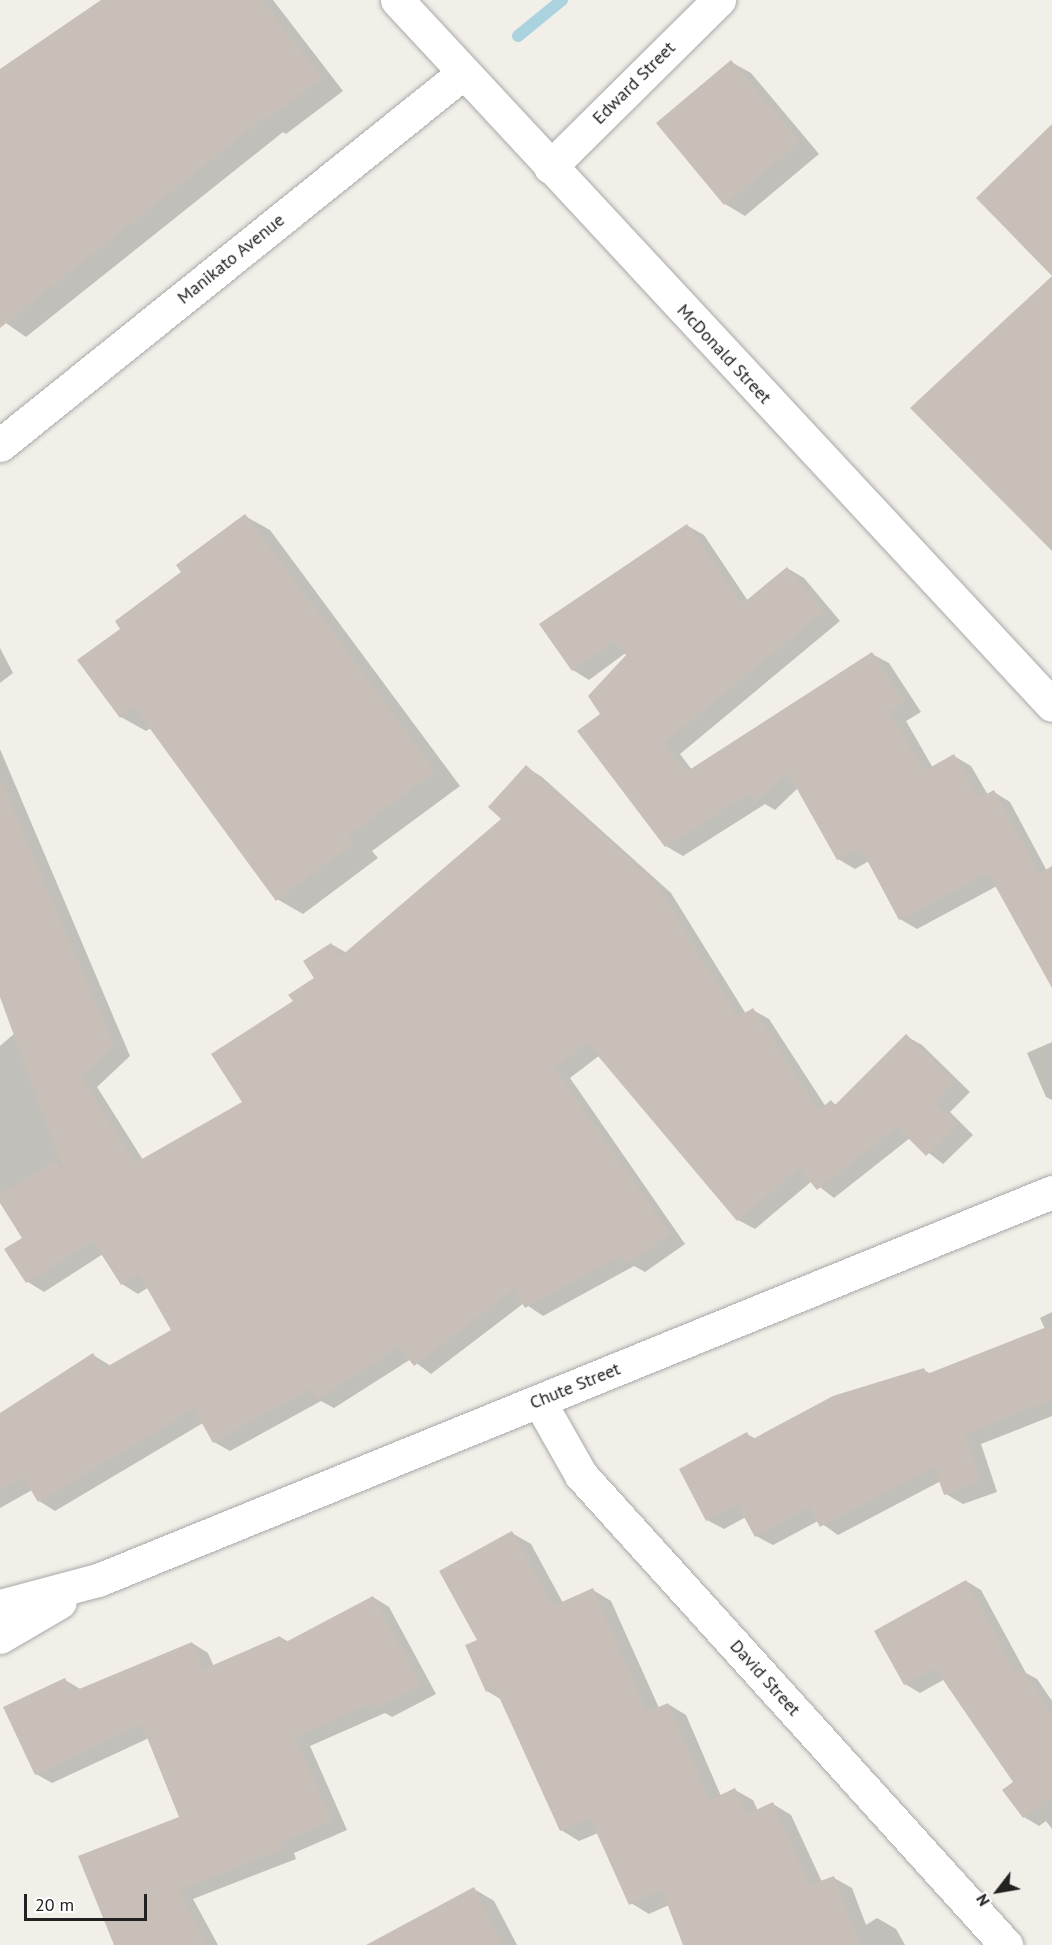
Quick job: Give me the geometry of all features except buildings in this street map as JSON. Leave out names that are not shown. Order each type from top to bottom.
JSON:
[{"type":"street","name":"McDonald Street","points":[[398,0],[462,74],[1052,705]]},
{"type":"street","name":"Edward Street","points":[[550,167],[719,0]]},
{"type":"street","name":"Manikato Avenue","points":[[0,445],[462,74]]},
{"type":"street","name":"Chute Street","points":[[0,1606],[98,1580],[1052,1192]]},
{"type":"street","name":"David Street","points":[[539,1401],[581,1475],[1006,1945]]},
{"type":"street","name":"Chute Street","points":[[0,1637],[98,1580]]},
{"type":"waterway","points":[[518,36],[562,0]]}]
